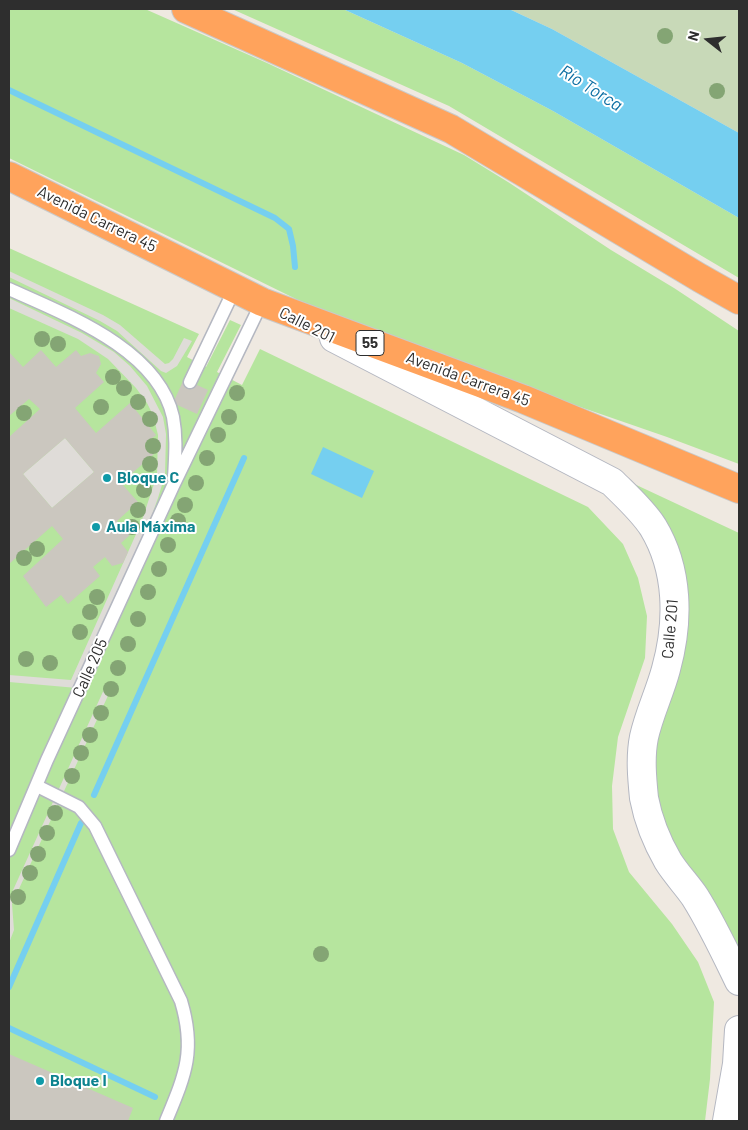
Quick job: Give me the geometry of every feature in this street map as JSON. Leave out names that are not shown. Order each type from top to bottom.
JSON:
[{"type":"highway","points":[[186,9],[451,129],[739,300]]},
{"type":"highway","name":"Avenida Carrera 45","points":[[9,176],[262,302],[523,399],[739,489]]},
{"type":"main road","name":"Calle 201","points":[[262,302],[612,482],[641,511],[652,526],[663,546],[672,576],[676,607],[666,668],[644,738],[642,778],[645,800],[658,843],[668,862],[694,895],[707,917],[739,981]]},
{"type":"main road","points":[[726,1121],[737,1064],[739,1030]]},
{"type":"lane","points":[[190,382],[235,288]]},
{"type":"lane","points":[[9,289],[78,320],[109,339],[141,364],[160,386],[169,404],[173,418],[176,443],[173,486]]},
{"type":"lane","name":"Calle 205","points":[[9,850],[173,486],[262,302]]},
{"type":"lane","points":[[173,418],[179,405]]},
{"type":"lane","points":[[37,786],[79,807],[95,826],[181,1001],[189,1034],[188,1059],[184,1078],[166,1121]]},
{"type":"green space","points":[[9,9],[145,9],[267,63],[464,155],[508,182],[739,331],[739,464],[511,383],[298,300],[9,158]]},
{"type":"green space","points":[[232,9],[343,9],[462,63],[553,111],[739,218],[739,278],[449,106]]},
{"type":"green space","points":[[509,9],[739,9],[739,133],[552,29]]},
{"type":"green space","points":[[9,248],[199,334],[187,357],[206,367],[230,320],[241,325],[217,372],[242,385],[260,349],[588,507],[623,544],[638,578],[647,616],[645,658],[618,737],[612,786],[613,829],[629,872],[672,924],[698,962],[714,1002],[710,1079],[705,1121],[9,1121]]},
{"type":"green space","points":[[630,482],[739,533],[739,955],[676,850],[665,826],[657,800],[654,745],[683,630]]},
{"type":"shaded area","points":[[9,271],[103,315],[120,325],[165,364],[173,359],[184,338],[192,341],[177,366],[166,373],[161,371],[117,331],[9,277]]},
{"type":"shaded area","points":[[9,298],[82,333],[114,352],[130,366],[147,386],[163,417],[166,434],[165,475],[158,498],[148,526],[77,688],[9,682],[9,675],[71,680],[141,523],[157,475],[158,435],[153,415],[147,403],[136,388],[108,359],[78,339],[9,308]]},
{"type":"shaded area","points":[[65,438],[94,472],[52,508],[23,474]]},
{"type":"shaded area","points":[[106,685],[112,687],[12,904],[14,930],[9,943],[9,899]]},
{"type":"water","name":"Río Torca","points":[[343,9],[509,9],[552,29],[739,133],[739,218],[553,111],[462,63]]},
{"type":"water","points":[[323,447],[374,471],[362,498],[311,474]]},
{"type":"building","name":"Bloque C","points":[[41,350],[56,367],[76,350],[81,356],[90,353],[99,356],[101,364],[96,373],[104,382],[75,408],[96,433],[130,403],[156,435],[145,444],[154,454],[121,483],[138,502],[117,521],[130,535],[121,543],[128,552],[123,563],[112,566],[105,557],[93,567],[100,576],[68,604],[61,595],[46,607],[23,576],[63,539],[52,526],[9,564],[9,437],[40,409],[29,399],[9,416],[9,352],[23,367]],"holes":[[[65,438],[94,472],[52,508],[23,474]]]},
{"type":"building","points":[[184,379],[208,390],[197,414],[173,403]]},
{"type":"building","name":"Bloque I","points":[[9,1054],[133,1108],[128,1121],[9,1121]]},
{"type":"waterway","points":[[9,90],[275,218],[289,229],[295,267]]},
{"type":"waterway","points":[[94,795],[244,458]]},
{"type":"waterway","points":[[9,987],[81,823]]},
{"type":"waterway","points":[[9,1028],[155,1097]]},
{"type":"place","name":"Bloque C","points":[[107,478]]},
{"type":"place","name":"Aula Máxima","points":[[96,527]]},
{"type":"place","name":"Bloque I","points":[[40,1081]]}]
